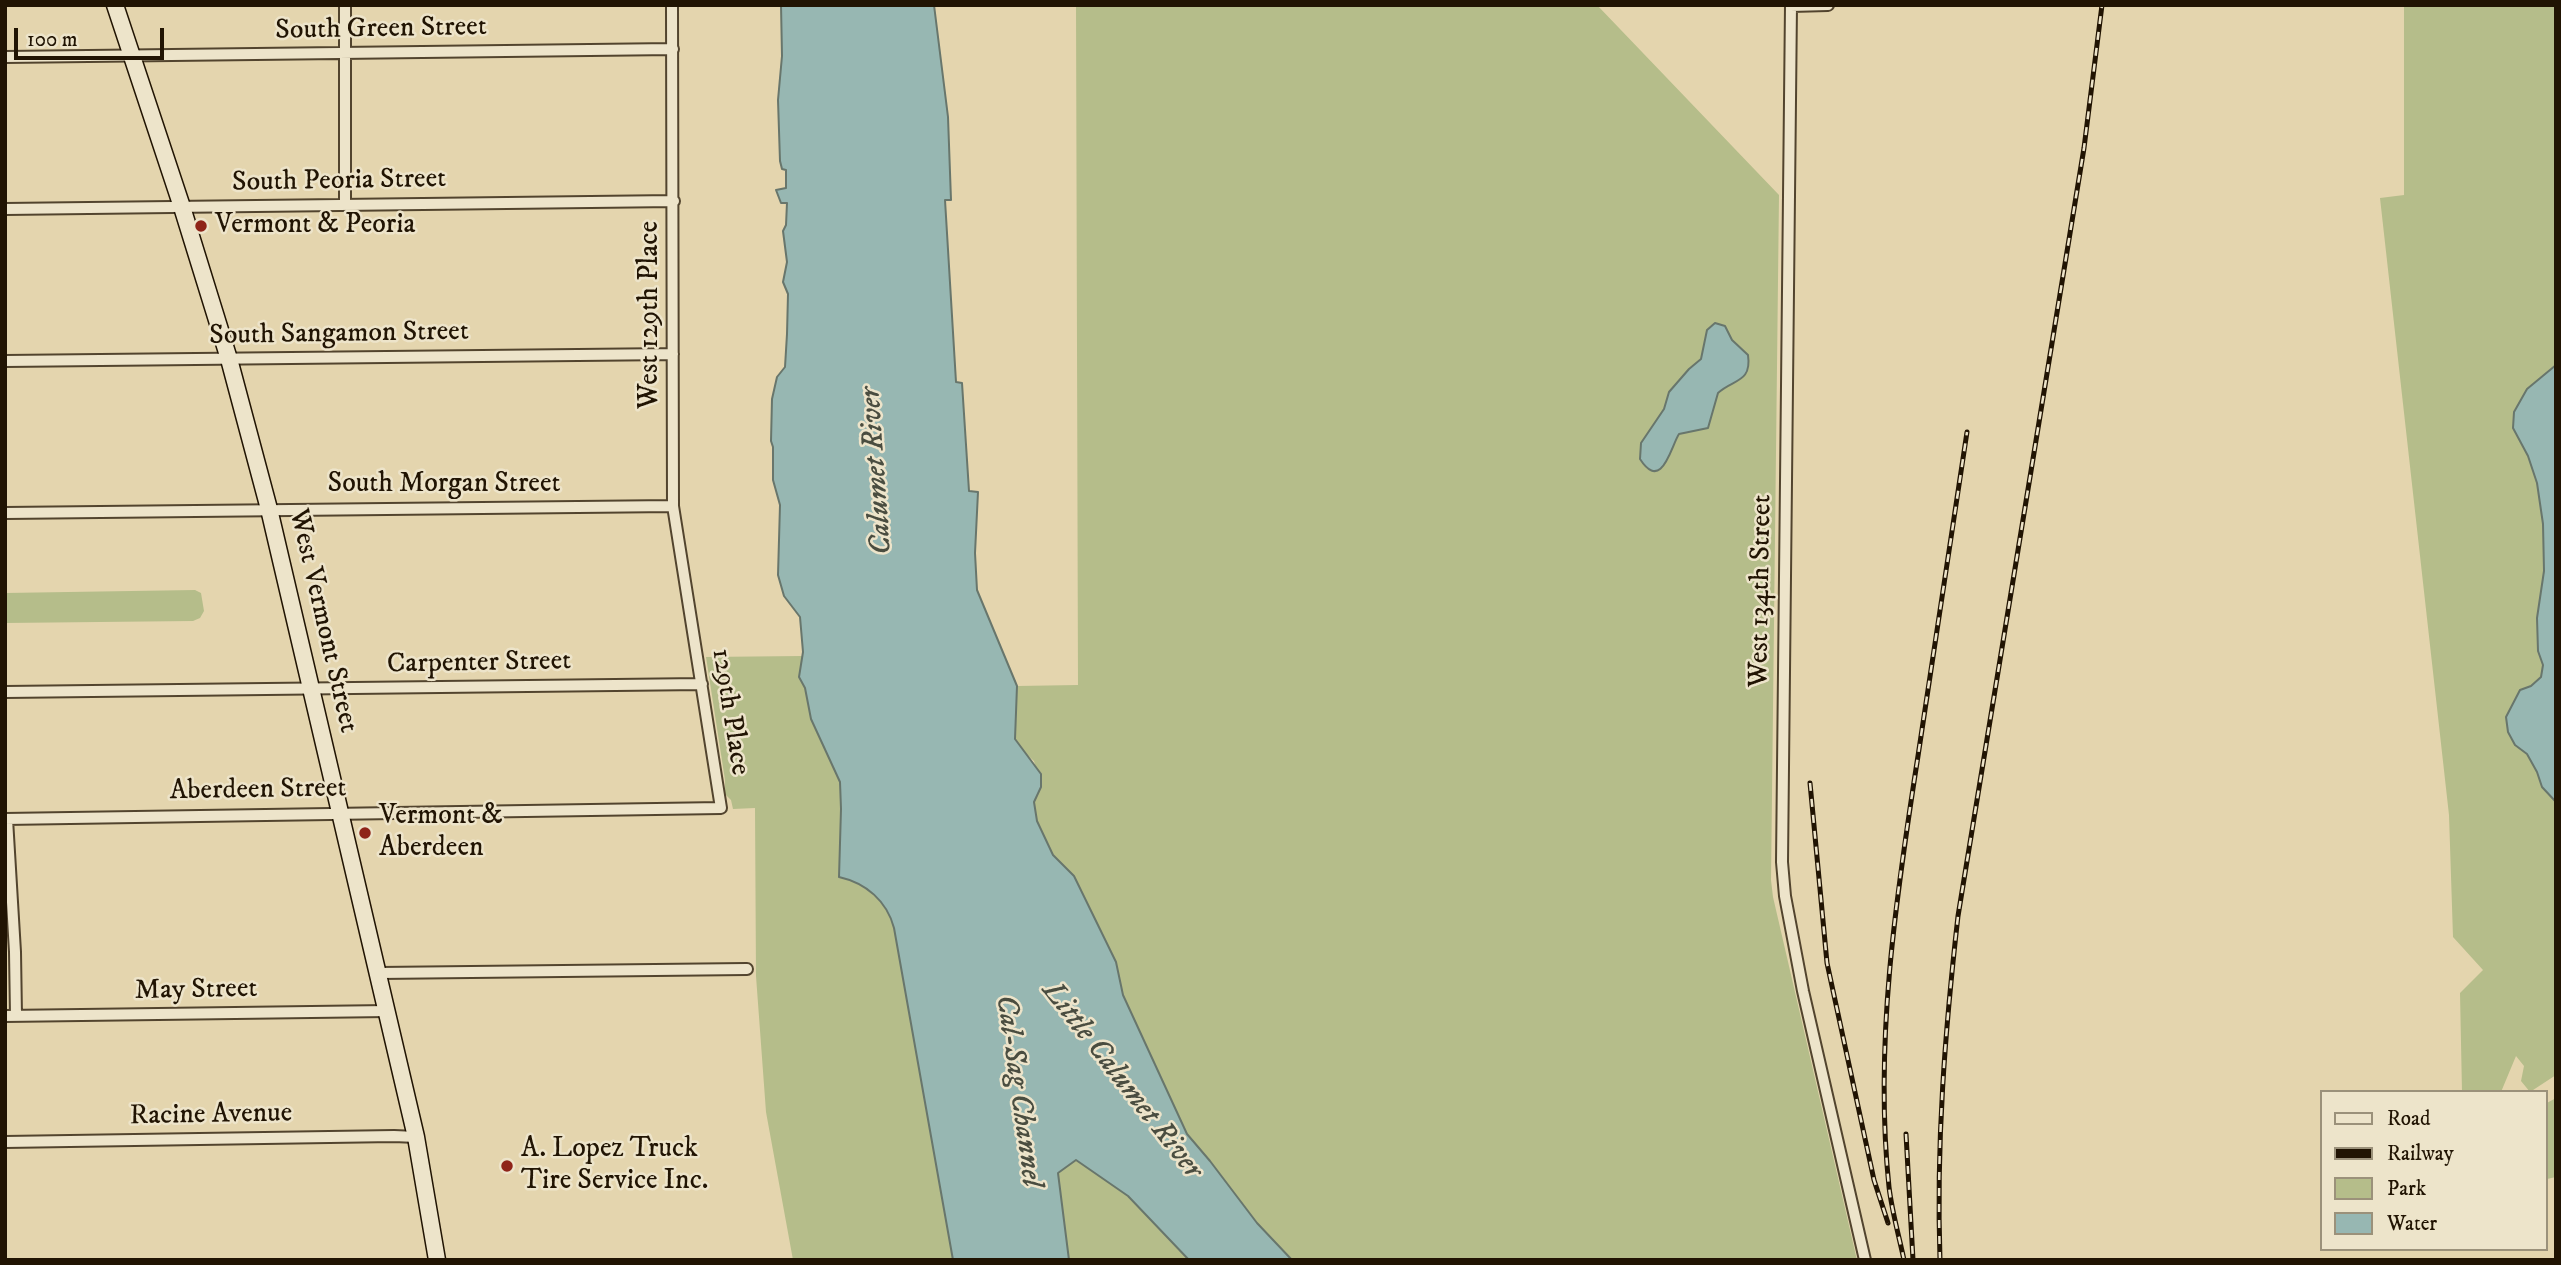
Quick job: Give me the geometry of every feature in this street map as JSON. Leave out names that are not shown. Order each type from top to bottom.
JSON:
[{"type":"street","name":"West Vermont Street","points":[[115,5],[229,359],[269,509],[388,1011],[416,1137],[437,1260]]},
{"type":"street","points":[[345,5],[345,205]]},
{"type":"street","name":"West 129th Place","points":[[672,5],[673,506],[692,623]]},
{"type":"street","points":[[1791,6],[1828,5]]},
{"type":"street","name":"West 134th Street","points":[[1791,6],[1782,862],[1803,991],[1865,1260]]},
{"type":"street","name":"South Green Street","points":[[5,57],[673,49]]},
{"type":"street","name":"South Peoria Street","points":[[5,209],[674,201]]},
{"type":"street","name":"South Sangamon Street","points":[[5,361],[673,354]]},
{"type":"street","name":"South Morgan Street","points":[[5,513],[673,506]]},
{"type":"street","name":"129th Place","points":[[692,623],[721,808]]},
{"type":"street","name":"Carpenter Street","points":[[5,692],[702,684]]},
{"type":"street","name":"Aberdeen Street","points":[[6,819],[721,808]]},
{"type":"street","points":[[6,819],[15,952],[10,1016]]},
{"type":"street","points":[[379,973],[747,969]]},
{"type":"street","name":"May Street","points":[[10,1016],[388,1011]]},
{"type":"street","name":"Racine Avenue","points":[[5,1142],[416,1137]]},
{"type":"green space","points":[[1076,5],[1597,5],[1779,195],[1771,880],[1857,1260],[1292,1260],[1257,1223],[1187,1134],[1123,995],[1116,962],[1074,876],[1053,855],[1037,821],[1034,802],[1041,787],[1034,761],[1015,739],[1017,686],[1078,685]]},
{"type":"green space","points":[[2404,5],[2556,5],[2556,1075],[2533,1090],[2528,1090],[2521,1081],[2524,1066],[2516,1056],[2502,1090],[2462,1090],[2460,993],[2483,970],[2453,937],[2449,815],[2380,198],[2404,195]]},
{"type":"green space","points":[[195,590],[201,593],[204,611],[200,618],[193,621],[5,623],[5,593]]},
{"type":"green space","points":[[802,656],[799,677],[805,688],[811,719],[840,782],[839,877],[858,884],[874,895],[886,909],[894,928],[953,1260],[793,1260],[766,1112],[756,976],[755,808],[733,809],[731,800],[725,794],[706,657]]},
{"type":"green space","points":[[2556,1098],[2556,1177],[2547,1179],[2547,1103]]},
{"type":"green space","points":[[1076,1159],[1128,1196],[1189,1260],[1069,1260],[1058,1173]]},
{"type":"water","points":[[781,5],[934,5],[948,117],[951,200],[945,200],[956,382],[962,383],[969,491],[978,492],[975,553],[977,590],[1017,686],[1015,739],[1041,774],[1041,787],[1034,802],[1037,821],[1053,855],[1074,876],[1116,962],[1123,995],[1187,1134],[1257,1223],[1292,1260],[1189,1260],[1128,1196],[1076,1160],[1058,1173],[1069,1260],[953,1260],[894,928],[886,909],[874,895],[858,884],[839,877],[840,782],[811,719],[805,688],[799,677],[803,652],[800,617],[784,596],[778,575],[780,505],[773,480],[772,399],[777,377],[785,367],[788,294],[783,282],[787,262],[783,231],[786,225],[787,203],[781,203],[776,190],[786,188],[786,170],[782,169],[780,161],[778,100],[782,56]]},
{"type":"water","points":[[1715,323],[1725,326],[1732,340],[1748,355],[1747,371],[1744,376],[1718,393],[1708,428],[1679,434],[1665,464],[1654,471],[1640,459],[1641,443],[1664,409],[1669,392],[1701,359],[1707,330]]},
{"type":"water","points":[[2556,365],[2556,802],[2542,787],[2527,754],[2515,745],[2508,732],[2506,717],[2520,690],[2531,686],[2541,677],[2543,665],[2538,651],[2537,618],[2544,571],[2543,524],[2537,483],[2528,456],[2513,428],[2514,412],[2527,389]]},
{"type":"railway","points":[[1940,1260],[1939,1173],[1943,1088],[1958,916],[2084,148],[2102,5]]},
{"type":"railway","points":[[1904,1260],[1890,1196],[1885,1133],[1884,1079],[1890,971],[1902,863],[1967,432]]},
{"type":"railway","points":[[1810,783],[1827,963],[1874,1180],[1888,1223]]},
{"type":"railway","points":[[1906,1134],[1913,1260]]},
{"type":"place","name":"Vermont & Peoria","points":[[201,226]]},
{"type":"place","name":"Vermont & Aberdeen","points":[[365,833]]},
{"type":"place","name":"A. Lopez Truck Tire Service Inc.","points":[[507,1166]]},
{"type":"water label","name":"Calumet River","points":[[878,471]]},
{"type":"water label","name":"Little Calumet River","points":[[1121,1081]]},
{"type":"water label","name":"Cal-Sag Channel","points":[[1017,1091]]}]
